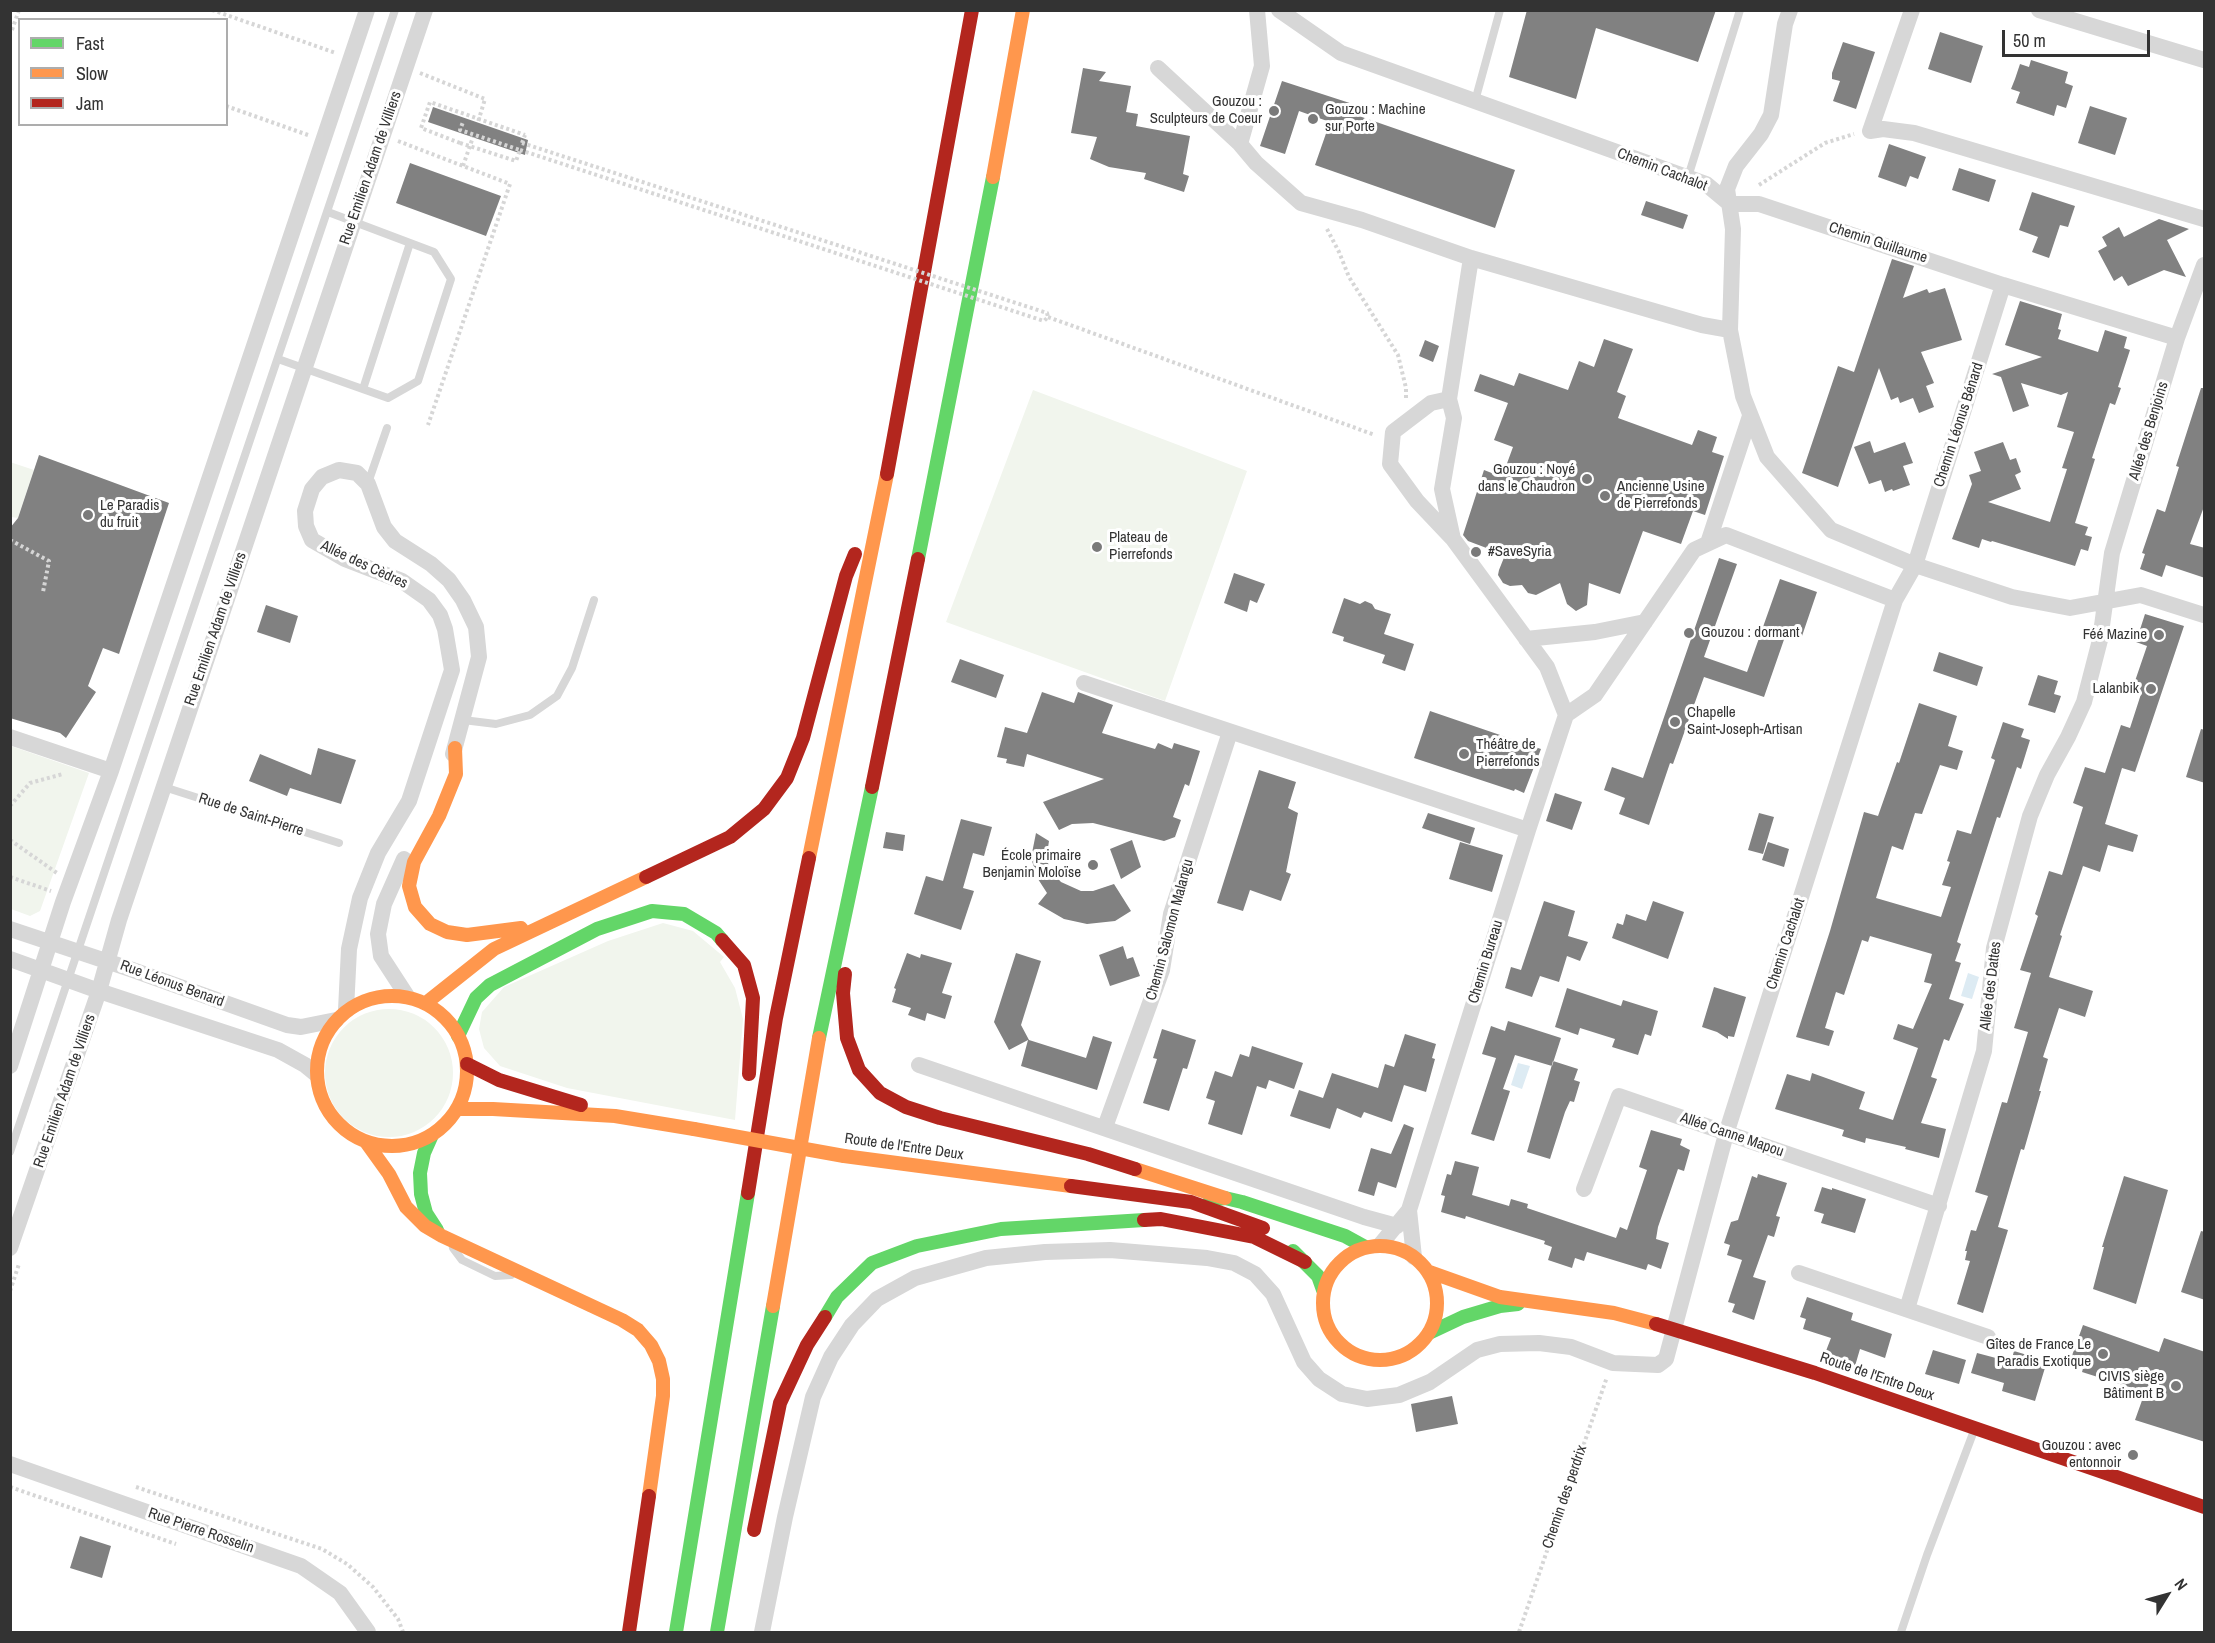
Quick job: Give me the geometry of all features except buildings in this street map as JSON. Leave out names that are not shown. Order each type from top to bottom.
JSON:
[{"type":"main road","points":[[676,1632],[776,1018],[885,485],[972,10]]},
{"type":"main road","points":[[717,1632],[824,1011],[857,860],[977,266],[1023,10]]},
{"type":"main road","points":[[426,1004],[494,949],[730,837],[764,809],[787,778],[803,738],[846,576],[885,485]]},
{"type":"main road","points":[[455,748],[456,774],[439,816],[414,862],[409,886],[416,907],[429,924],[447,932],[467,935],[545,925]]},
{"type":"main road","points":[[857,860],[843,993],[847,1038],[859,1070],[880,1093],[906,1107],[940,1118],[1088,1154],[1225,1198]]},
{"type":"main road","points":[[458,1036],[476,998],[490,985],[597,929],[652,911],[684,914],[716,933],[744,965],[753,998],[748,1082]]},
{"type":"main road","points":[[386,995],[406,996],[426,1004],[444,1017],[458,1036],[464,1049],[467,1080],[464,1095],[446,1123],[432,1135],[411,1144],[389,1147],[366,1142],[350,1134],[336,1123],[319,1092],[316,1074],[317,1056],[323,1038],[341,1015],[358,1002],[386,995]]},
{"type":"main road","name":"Route de l'Entre Deux","points":[[467,1064],[499,1080],[615,1116]]},
{"type":"main road","name":"Route de l'Entre Deux","points":[[457,1109],[487,1108],[615,1116],[844,1156],[1191,1202],[1271,1230],[1318,1276],[1323,1290]]},
{"type":"main road","points":[[736,1153],[742,1118]]},
{"type":"main road","points":[[432,1135],[424,1153],[420,1173],[421,1194],[426,1213],[444,1237]]},
{"type":"main road","points":[[366,1142],[389,1174],[413,1216],[444,1237],[622,1320],[638,1330],[651,1345],[659,1361],[663,1379],[663,1396],[629,1632]]},
{"type":"main road","name":"Route de l'Entre Deux","points":[[1191,1202],[1225,1198],[1372,1246]]},
{"type":"main road","points":[[752,1540],[780,1403],[807,1345],[837,1297],[872,1263],[917,1246],[1001,1228],[1161,1219],[1254,1237],[1305,1262]]},
{"type":"main road","points":[[1372,1246],[1398,1248],[1414,1257],[1427,1270],[1436,1291],[1436,1313],[1429,1333],[1415,1348],[1398,1358],[1378,1360],[1358,1356],[1341,1345],[1329,1329],[1322,1310],[1323,1290],[1332,1271],[1346,1256],[1372,1246]]},
{"type":"main road","name":"Route de l'Entre Deux","points":[[1427,1270],[1448,1281],[1500,1297],[1614,1313],[1675,1329],[1815,1373],[2205,1507]]},
{"type":"main road","name":"Route de l'Entre Deux","points":[[1429,1333],[1463,1317],[1500,1306],[1532,1302]]},
{"type":"street","points":[[10,1066],[367,10]]},
{"type":"street","name":"Rue Emilien Adam de Villiers","points":[[10,1248],[99,991],[118,920],[424,10]]},
{"type":"street","points":[[1240,144],[1263,66],[1257,10]]},
{"type":"street","name":"Chemin Cachalot","points":[[1279,10],[1341,53],[1688,177],[1706,184],[1730,204]]},
{"type":"street","points":[[1790,10],[1785,24],[1771,115],[1761,134],[1736,166],[1727,189],[1733,229],[1730,330],[1743,396],[1767,457],[1831,530],[1915,565],[2012,597],[2070,608],[2141,595],[2205,615]]},
{"type":"street","points":[[1912,10],[1870,131],[1883,129],[1914,133],[2205,219]]},
{"type":"street","points":[[2039,10],[2205,60]]},
{"type":"street","points":[[1158,68],[1240,144],[1256,163],[1301,203],[1362,220],[1471,258],[1702,325],[1730,330]]},
{"type":"street","name":"Chemin Guillaume","points":[[1730,204],[1759,204],[2003,285],[2177,338]]},
{"type":"street","points":[[1453,539],[1442,489],[1454,418],[1449,399],[1471,258]]},
{"type":"street","name":"Allée des Benjoins","points":[[2106,600],[2112,553],[2177,338],[2205,265]]},
{"type":"street","name":"Chemin Léonus Bénard","points":[[1915,565],[2003,285]]},
{"type":"street","points":[[1449,399],[1431,403],[1394,432],[1390,464],[1417,501],[1453,539],[1547,667],[1566,715],[1595,695],[1695,550],[1726,535],[1896,600]]},
{"type":"street","points":[[1708,543],[1750,416]]},
{"type":"street","name":"Allée des Cèdres","points":[[341,1015],[349,949],[360,898],[378,853],[409,801],[452,670],[445,629],[440,615],[429,600],[402,581],[345,559],[312,540],[306,526],[305,511],[312,489],[322,477],[339,470],[357,473],[368,484],[384,527],[394,541],[431,564],[449,580],[463,600],[476,627],[479,657],[445,782],[405,856],[384,904],[378,934],[381,956],[406,996]]},
{"type":"street","name":"Chemin Cachalot","points":[[762,1632],[785,1517],[813,1397],[831,1357],[852,1325],[877,1299],[915,1278],[987,1258],[1045,1252],[1110,1250],[1207,1258],[1234,1263],[1255,1274],[1273,1294],[1304,1362],[1319,1379],[1342,1394],[1368,1399],[1399,1395],[1430,1383],[1477,1350],[1500,1344],[1539,1343],[1571,1347],[1613,1363],[1658,1365],[1666,1359],[1726,1134],[1896,600],[1915,565]]},
{"type":"street","name":"Allée des Dattes","points":[[1907,1309],[1984,1051],[1994,948],[2030,816],[2084,702],[2100,640],[2106,600]]},
{"type":"street","points":[[1526,639],[1596,632],[1645,622]]},
{"type":"street","points":[[1084,683],[1527,830]]},
{"type":"street","name":"Chemin Bureau","points":[[1372,1246],[1397,1226],[1409,1210],[1527,830],[1566,715]]},
{"type":"street","name":"Chemin Salomon Malangu","points":[[1105,1127],[1162,970],[1171,914],[1230,732]]},
{"type":"street","points":[[10,737],[111,771]]},
{"type":"street","name":"Rue Léonus Benard","points":[[10,929],[287,1025],[302,1027],[341,1015]]},
{"type":"street","name":"Rue Léonus Benard","points":[[10,959],[278,1050],[316,1074]]},
{"type":"street","points":[[920,1065],[1364,1217],[1397,1226]]},
{"type":"street","name":"Allée Canne Mapou","points":[[1584,1189],[1619,1096],[1939,1206]]},
{"type":"street","name":"Chemin Bureau","points":[[1409,1210],[1414,1257]]},
{"type":"street","points":[[1799,1274],[1988,1337]]},
{"type":"street","name":"Rue Pierre Rosselin","points":[[10,1464],[301,1566],[340,1593],[368,1632]]},
{"type":"lane","points":[[10,1152],[395,10]]},
{"type":"lane","points":[[1475,101],[1500,10]]},
{"type":"lane","points":[[1688,177],[1740,10]]},
{"type":"lane","points":[[278,359],[388,398],[418,381],[451,279],[434,252],[328,212]]},
{"type":"lane","points":[[363,389],[410,243]]},
{"type":"lane","points":[[368,484],[387,428]]},
{"type":"lane","points":[[463,720],[496,724],[530,715],[557,696],[572,668],[594,600]]},
{"type":"lane","name":"Rue de Saint-Pierre","points":[[164,786],[339,843]]},
{"type":"lane","points":[[487,1108],[504,1120]]},
{"type":"lane","points":[[541,1123],[565,1112]]},
{"type":"lane","points":[[1901,1632],[1927,1555],[1975,1428]]},
{"type":"path","points":[[11,29],[19,10]]},
{"type":"path","points":[[212,10],[336,52]]},
{"type":"path","points":[[416,72],[485,99],[478,122]]},
{"type":"path","points":[[520,150],[516,161],[421,128],[430,102],[525,135],[522,143],[1047,313],[1048,317],[1393,442]]},
{"type":"path","points":[[228,107],[309,135]]},
{"type":"path","points":[[463,122],[460,130],[1044,321],[1048,317]]},
{"type":"path","points":[[1756,187],[1825,143],[1870,131]]},
{"type":"path","points":[[464,166],[473,138]]},
{"type":"path","points":[[394,140],[510,184],[428,425]]},
{"type":"path","points":[[1322,224],[1329,231],[1349,277],[1398,355],[1406,388],[1407,421]]},
{"type":"path","points":[[10,540],[49,561],[43,592]]},
{"type":"path","points":[[10,806],[30,783],[62,774],[74,775]]},
{"type":"path","points":[[10,840],[57,874]]},
{"type":"path","points":[[10,877],[52,891]]},
{"type":"path","name":"Chemin des perdrix","points":[[1520,1632],[1600,1393],[1613,1363]]},
{"type":"path","points":[[10,1487],[177,1544]]},
{"type":"shaded area","name":"Plateau de Pierrefonds","points":[[1033,390],[1247,471],[1165,701],[946,622]]},
{"type":"shaded area","points":[[10,462],[34,470],[18,518],[11,517]]},
{"type":"shaded area","points":[[11,746],[89,773],[40,911],[30,916],[11,909]]},
{"type":"shaded area","points":[[663,923],[693,931],[724,957],[720,962],[735,988],[743,1019],[735,1120],[567,1088],[500,1066],[484,1048],[479,1029],[482,1012],[504,987],[608,941]]},
{"type":"shaded area","points":[[1968,973],[1979,977],[1972,999],[1961,996]]},
{"type":"shaded area","points":[[389,1009],[414,1014],[435,1027],[448,1048],[453,1073],[448,1098],[435,1119],[414,1132],[389,1137],[364,1132],[343,1119],[330,1098],[325,1073],[330,1048],[343,1027],[364,1014]]},
{"type":"shaded area","points":[[1518,1063],[1530,1066],[1522,1089],[1511,1085]]},
{"type":"traffic: fast","points":[[918,559],[993,177]]},
{"type":"traffic: fast","points":[[819,1038],[872,787]]},
{"type":"traffic: fast","points":[[458,1036],[476,998],[490,985],[597,929],[652,911],[684,914],[716,933],[722,940]]},
{"type":"traffic: fast","points":[[432,1135],[424,1153],[420,1173],[421,1194],[426,1213],[437,1230]]},
{"type":"traffic: fast","points":[[676,1632],[748,1193]]},
{"type":"traffic: fast","points":[[1210,1200],[1225,1198],[1242,1202],[1345,1236],[1365,1247]]},
{"type":"traffic: fast","points":[[825,1317],[837,1297],[872,1263],[917,1246],[1001,1229],[1144,1220]]},
{"type":"traffic: fast","points":[[1293,1251],[1318,1276],[1323,1290]]},
{"type":"traffic: fast","points":[[1429,1333],[1463,1317],[1500,1306],[1518,1304]]},
{"type":"traffic: fast","points":[[717,1632],[773,1306]]},
{"type":"traffic: slow","points":[[993,177],[1023,10]]},
{"type":"traffic: slow","points":[[809,858],[887,474]]},
{"type":"traffic: slow","points":[[455,748],[456,774],[439,816],[414,862],[409,886],[415,907],[430,924],[447,932],[467,935],[521,928]]},
{"type":"traffic: slow","points":[[426,1003],[494,949],[646,877]]},
{"type":"traffic: slow","points":[[392,996],[421,1001],[434,1008],[445,1018],[455,1029],[462,1042],[467,1071],[462,1100],[455,1113],[445,1124],[434,1134],[421,1141],[392,1146],[363,1141],[350,1134],[339,1124],[329,1113],[322,1100],[317,1071],[322,1042],[329,1029],[339,1018],[350,1008],[363,1001],[392,996]]},
{"type":"traffic: slow","points":[[773,1306],[819,1038]]},
{"type":"traffic: slow","points":[[457,1109],[615,1116],[694,1129]]},
{"type":"traffic: slow","points":[[694,1129],[844,1156]]},
{"type":"traffic: slow","points":[[366,1142],[389,1174],[406,1207],[425,1226],[622,1320],[638,1330],[651,1345],[659,1361],[663,1379],[663,1396],[649,1496]]},
{"type":"traffic: slow","points":[[844,1156],[1071,1186]]},
{"type":"traffic: slow","points":[[1135,1169],[1225,1198]]},
{"type":"traffic: slow","points":[[1380,1246],[1402,1250],[1420,1263],[1433,1281],[1437,1303],[1433,1325],[1420,1343],[1402,1356],[1380,1360],[1358,1356],[1340,1343],[1327,1325],[1323,1303],[1327,1281],[1340,1263],[1358,1250],[1380,1246]]},
{"type":"traffic: slow","points":[[1427,1271],[1500,1297],[1614,1313],[1656,1324]]},
{"type":"traffic: jam","points":[[887,474],[972,10]]},
{"type":"traffic: jam","points":[[646,877],[730,837],[764,809],[787,778],[803,738],[846,576],[855,554]]},
{"type":"traffic: jam","points":[[872,787],[918,559]]},
{"type":"traffic: jam","points":[[748,1193],[776,1018],[809,858]]},
{"type":"traffic: jam","points":[[722,940],[744,965],[753,998],[749,1074]]},
{"type":"traffic: jam","points":[[845,974],[843,993],[847,1038],[859,1070],[880,1093],[906,1107],[940,1118],[1088,1154],[1135,1169]]},
{"type":"traffic: jam","points":[[467,1064],[499,1080],[581,1105]]},
{"type":"traffic: jam","points":[[1071,1186],[1191,1202],[1263,1228]]},
{"type":"traffic: jam","points":[[1144,1220],[1161,1219],[1254,1237],[1305,1262]]},
{"type":"traffic: jam","points":[[754,1530],[780,1403],[807,1345],[825,1317]]},
{"type":"traffic: jam","points":[[1656,1324],[1815,1373],[2204,1507]]},
{"type":"traffic: jam","points":[[629,1632],[649,1496]]},
{"type":"place","name":"Gouzou : Sculpteurs de Coeur","points":[[1274,111]]},
{"type":"place","name":"Gouzou : Machine sur Porte","points":[[1313,119]]},
{"type":"place","name":"Gouzou : Noyé dans le Chaudron","points":[[1587,479]]},
{"type":"place","name":"Ancienne Usine de Pierrefonds","points":[[1605,496]]},
{"type":"place","name":"Le Paradis du fruit","points":[[88,515]]},
{"type":"place","name":"Plateau de Pierrefonds","points":[[1097,547]]},
{"type":"place","name":"#SaveSyria","points":[[1476,552]]},
{"type":"place","name":"Gouzou : dormant","points":[[1689,633]]},
{"type":"place","name":"Féé Mazine","points":[[2159,635]]},
{"type":"place","name":"Lalanbik","points":[[2151,689]]},
{"type":"place","name":"Chapelle Saint-Joseph-Artisan","points":[[1675,722]]},
{"type":"place","name":"Théâtre de Pierrefonds","points":[[1464,754]]},
{"type":"place","name":"École primaire Benjamin Moloïse","points":[[1093,865]]},
{"type":"place","name":"Gîtes de France Le Paradis Exotique","points":[[2103,1354]]},
{"type":"place","name":"CIVIS siège Bâtiment B","points":[[2176,1386]]},
{"type":"place","name":"Gouzou : avec entonnoir","points":[[2133,1455]]}]
